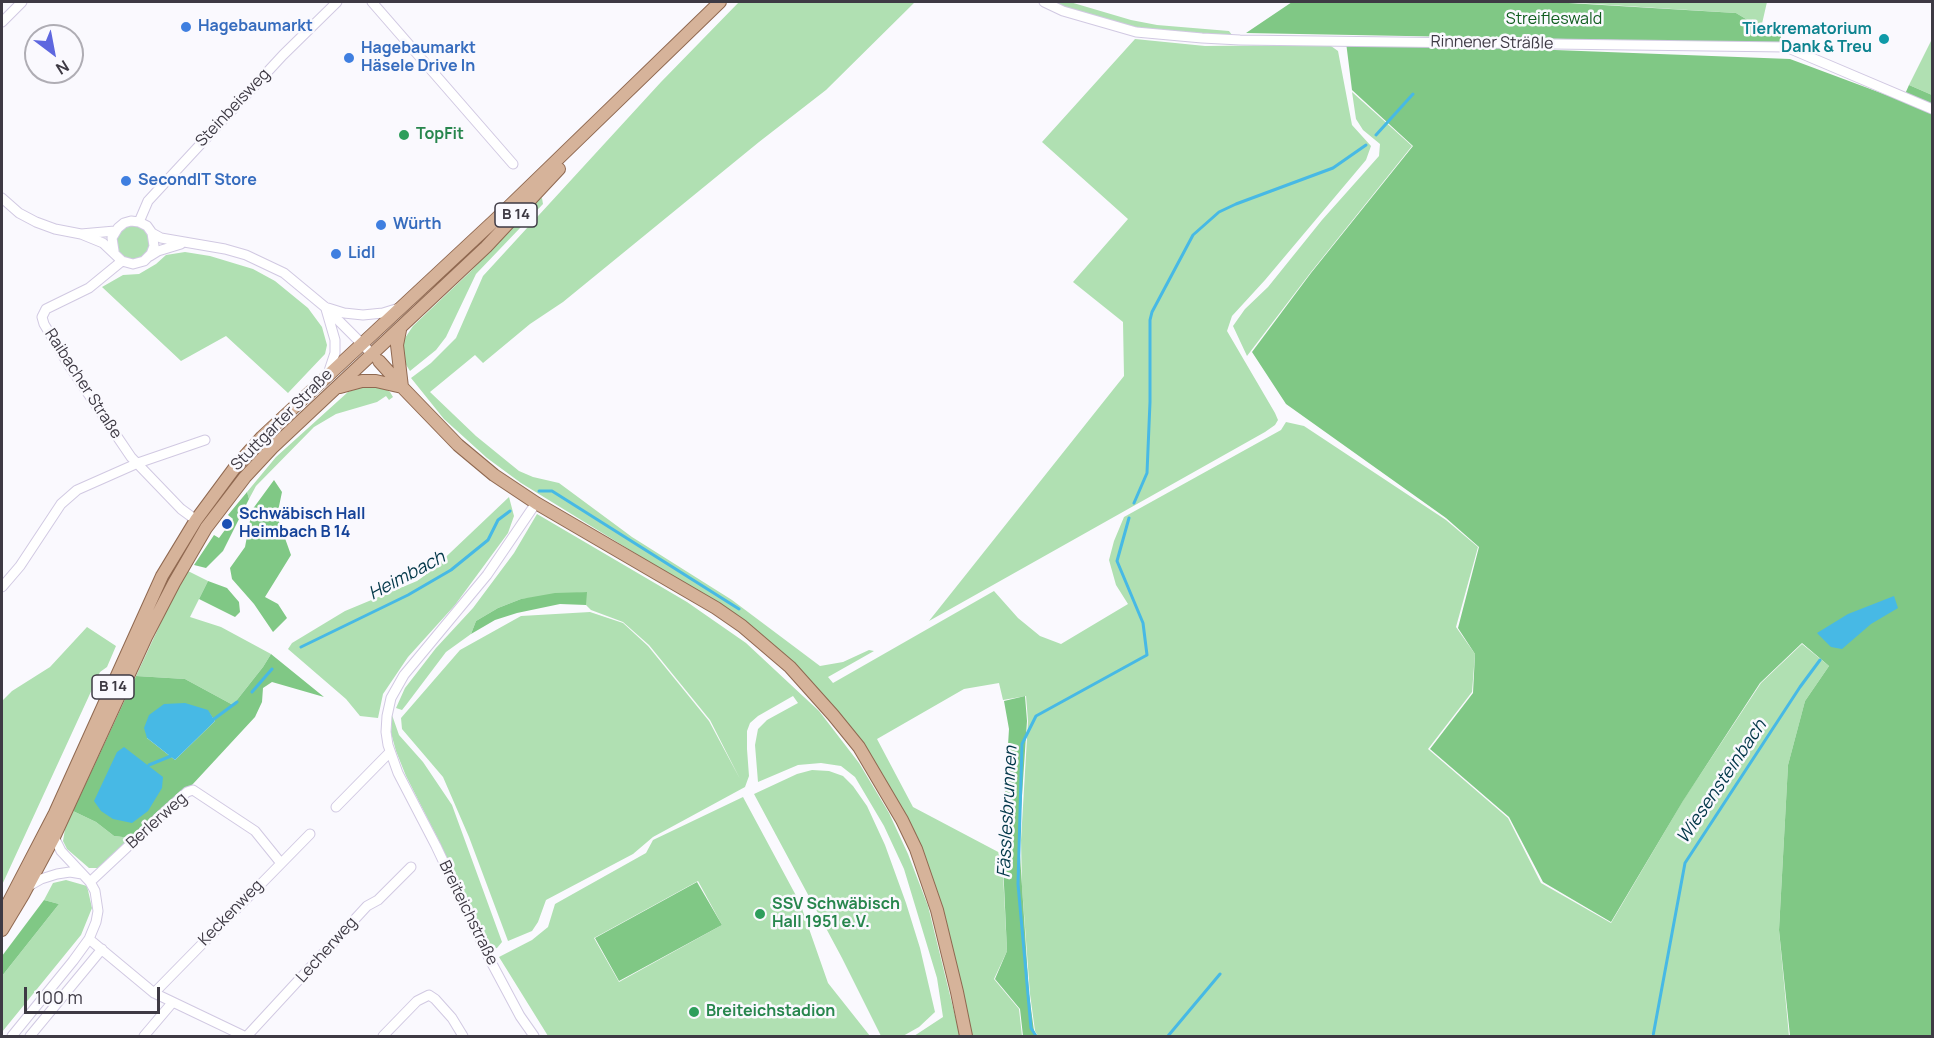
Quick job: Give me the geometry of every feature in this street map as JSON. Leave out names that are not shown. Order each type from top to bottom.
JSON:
[{"type":"main road","name":"Stuttgarter Straße","points":[[2,915],[55,813],[156,589],[196,520],[236,466],[262,437],[401,308],[720,2]]},
{"type":"main road","name":"Stuttgarter Straße","points":[[2,930],[54,837],[146,637],[191,551],[206,528],[245,477],[272,448],[336,389],[376,358],[400,330],[486,247],[651,69]]},
{"type":"main road","points":[[400,330],[397,345],[400,384]]},
{"type":"main road","points":[[376,358],[458,445],[494,475],[536,502],[688,590],[733,620],[790,667],[840,723],[859,747],[888,794],[916,849],[945,940],[966,1036]]},
{"type":"main road","points":[[336,389],[362,381],[400,384]]},
{"type":"street","points":[[2,22],[22,2]]},
{"type":"street","name":"Steinbeisweg","points":[[139,222],[148,201],[283,55],[337,2]]},
{"type":"street","points":[[372,2],[513,164]]},
{"type":"street","name":"Rinnener Sträßle","points":[[1044,2],[1064,11],[1136,32],[1221,39],[1786,47],[1932,109]]},
{"type":"street","points":[[2,198],[19,213],[36,222],[81,234],[103,243],[122,261],[139,263],[158,251],[184,243]]},
{"type":"street","points":[[114,251],[112,238],[115,231],[124,223],[131,221],[147,226],[152,233],[161,238],[225,249],[265,263],[284,273],[326,307],[376,358]]},
{"type":"street","points":[[81,234],[115,231]]},
{"type":"street","points":[[148,257],[154,246],[152,233]]},
{"type":"street","name":"Raibacher Straße","points":[[122,261],[89,288],[46,309],[42,317],[49,334],[126,450],[178,506],[196,520]]},
{"type":"street","points":[[326,307],[344,313],[363,315],[401,308]]},
{"type":"street","points":[[326,307],[335,340],[335,353],[328,374]]},
{"type":"street","points":[[2,587],[20,566],[61,504],[77,490],[138,463],[205,440]]},
{"type":"street","name":"Breiteichstraße","points":[[534,1036],[520,1016],[489,958],[406,788],[390,752],[386,723],[388,708],[397,686],[487,575],[536,502]]},
{"type":"street","points":[[336,807],[390,752]]},
{"type":"street","name":"Berlerweg","points":[[87,878],[187,792],[193,790],[255,831],[280,862]]},
{"type":"street","name":"Keckenweg","points":[[154,993],[309,834]]},
{"type":"street","points":[[12,1036],[89,939],[96,922],[98,911],[95,891],[87,878],[61,850],[54,837]]},
{"type":"street","name":"Lecherweg","points":[[245,1036],[368,906],[378,900],[411,867]]},
{"type":"street","points":[[27,887],[41,879],[69,872],[87,878]]},
{"type":"street","points":[[89,939],[154,993],[245,1036]]},
{"type":"street","points":[[30,1036],[102,949]]},
{"type":"street","points":[[383,1036],[417,1001],[429,995],[452,1018],[464,1036]]},
{"type":"street","points":[[144,1036],[172,1003]]},
{"type":"green space","points":[[739,2],[915,2],[826,90],[563,302],[530,324],[483,363],[475,355],[430,392],[476,436],[519,471],[559,483],[632,537],[732,600],[820,666],[843,662],[869,650],[874,651],[828,677],[833,683],[994,591],[1018,618],[1040,636],[1061,644],[1128,604],[1116,585],[1109,560],[1124,517],[1281,430],[1286,422],[1304,426],[1446,520],[1478,547],[1456,627],[1475,654],[1472,692],[1428,749],[1508,818],[1541,883],[1611,923],[1684,799],[1761,683],[1802,644],[1829,666],[1805,701],[1788,765],[1779,930],[1789,1036],[1656,1036],[1654,1034],[1646,1036],[1038,1036],[1035,1031],[1030,994],[1022,887],[1021,840],[1028,721],[1026,696],[1003,700],[999,683],[964,689],[877,739],[913,807],[1002,854],[1007,951],[994,979],[1019,1009],[1022,1036],[972,1036],[946,924],[906,818],[877,765],[852,729],[820,692],[682,582],[521,483],[487,458],[444,419],[411,378],[431,363],[456,338],[483,276],[661,82]]},
{"type":"green space","points":[[1050,2],[1070,2],[1131,20],[1157,25],[1229,31],[1232,35],[1222,37],[1124,26],[1096,19]]},
{"type":"green space","name":"Streifleswald","points":[[1292,2],[1552,2],[1736,13],[1761,28],[1782,30],[1780,43],[1246,33]]},
{"type":"green space","points":[[1562,2],[1767,2],[1761,28],[1736,13]]},
{"type":"green space","points":[[1135,39],[1205,46],[1320,45],[1331,46],[1338,51],[1352,125],[1371,146],[1366,160],[1232,316],[1227,331],[1278,420],[1265,432],[929,621],[1124,376],[1123,322],[1073,282],[1128,219],[1042,142]]},
{"type":"green space","points":[[1932,39],[1932,95],[1909,85]]},
{"type":"green space","points":[[1346,42],[1790,59],[1932,112],[1932,1036],[1790,1036],[1779,930],[1788,765],[1805,701],[1829,666],[1802,643],[1760,683],[1683,801],[1611,922],[1543,882],[1509,817],[1430,749],[1473,693],[1475,654],[1458,628],[1479,547],[1446,518],[1286,404],[1252,352],[1311,273],[1413,146],[1352,90]]},
{"type":"green space","points":[[1909,85],[1932,95],[1932,107],[1905,94]]},
{"type":"green space","points":[[1352,92],[1412,146],[1247,356],[1233,326],[1245,309],[1268,287],[1322,220],[1379,156],[1380,144],[1363,130],[1356,119]]},
{"type":"green space","points":[[542,198],[543,204],[476,274],[446,337],[436,350],[410,371],[403,360],[402,346],[413,326],[471,271],[538,199]]},
{"type":"green space","points":[[133,226],[145,231],[150,243],[145,255],[133,260],[121,255],[116,243],[121,231]]},
{"type":"green space","points":[[185,252],[210,256],[253,269],[275,281],[308,308],[322,327],[327,345],[325,354],[288,393],[226,336],[181,361],[102,287],[123,275],[139,274],[166,255]]},
{"type":"green space","points":[[365,386],[382,387],[393,397],[389,400],[386,396],[377,402],[336,414],[314,427],[256,486],[249,499],[247,492],[276,457],[348,392]]},
{"type":"green space","points":[[274,480],[282,492],[277,516],[291,555],[265,597],[278,604],[287,618],[273,632],[254,604],[232,579],[230,568],[245,547],[252,510]]},
{"type":"green space","points":[[247,492],[249,499],[223,551],[206,568],[194,565],[214,535],[219,538],[233,519],[228,515]]},
{"type":"green space","points":[[509,497],[514,516],[508,533],[455,605],[408,657],[383,694],[378,718],[360,716],[346,699],[288,649],[292,643],[345,611],[417,581],[431,571]]},
{"type":"green space","points":[[537,514],[687,602],[746,643],[819,711],[859,763],[889,813],[908,854],[928,906],[960,1036],[914,1036],[943,1017],[937,978],[904,869],[884,826],[855,777],[841,766],[821,763],[798,765],[758,782],[755,745],[758,729],[767,720],[798,703],[793,696],[750,723],[747,731],[749,776],[745,787],[653,837],[633,854],[546,900],[532,931],[508,941],[469,837],[443,777],[402,729],[401,718],[460,650],[521,616],[590,612],[623,623],[648,646],[709,721],[740,779],[710,720],[649,645],[623,622],[591,610],[586,605],[586,592],[521,599],[498,608],[476,621],[471,634],[446,652],[402,710],[396,708],[405,688],[436,648],[473,608],[514,553]]},
{"type":"green space","points":[[188,571],[208,581],[190,617],[221,627],[271,654],[233,705],[185,679],[136,676],[181,580]]},
{"type":"green space","points":[[208,581],[227,588],[239,602],[240,612],[235,617],[199,599]]},
{"type":"green space","points":[[587,592],[586,605],[560,604],[517,613],[495,620],[471,634],[476,621],[498,608],[521,599],[555,593]]},
{"type":"green space","points":[[87,627],[116,646],[107,667],[100,672],[2,885],[2,701],[12,691],[50,667]]},
{"type":"green space","points":[[271,654],[324,697],[272,682],[263,688],[262,702],[255,717],[192,785],[131,838],[114,836],[96,822],[73,811],[136,676],[185,679],[233,705]],"holes":[[[207,710],[215,721],[175,760],[147,738]]]},
{"type":"green space","points":[[1025,696],[1027,721],[1019,840],[1029,994],[1034,1031],[1037,1036],[1023,1036],[1020,1009],[995,979],[1007,951],[1002,841],[1009,729],[1004,701]]},
{"type":"green space","points":[[392,715],[399,735],[423,762],[452,805],[502,942],[497,948],[492,949],[487,945],[406,776],[391,733]]},
{"type":"green space","points":[[812,770],[829,771],[843,776],[853,786],[867,806],[885,845],[906,903],[920,948],[935,1012],[919,1027],[903,1036],[881,1036],[754,794],[797,774]]},
{"type":"green space","name":"SSV Schwäbisch Hall 1951 e.V.","points":[[743,797],[800,903],[828,983],[870,1036],[548,1036],[499,957],[532,940],[548,927],[555,904],[646,853],[653,840]],"holes":[[[698,881],[722,925],[619,982],[594,938]]]},
{"type":"green space","points":[[73,811],[96,822],[114,836],[131,838],[101,868],[89,868],[67,849],[63,841],[65,829]]},
{"type":"green space","points":[[66,880],[87,886],[92,908],[81,935],[2,1032],[2,976],[59,904],[44,900],[53,883]]},
{"type":"green space","points":[[697,882],[722,925],[619,981],[595,938]]},
{"type":"green space","points":[[44,900],[59,904],[2,976],[2,956]]},
{"type":"water","points":[[1894,596],[1898,608],[1871,624],[1842,649],[1831,647],[1817,633],[1848,614]]},
{"type":"water","points":[[185,703],[208,710],[215,721],[175,760],[147,738],[144,728],[149,715],[164,704]]},
{"type":"water","points":[[124,747],[163,777],[162,788],[148,811],[132,823],[113,819],[101,811],[94,801],[117,752]]},
{"type":"waterway","name":"Fässlesbrunnen","points":[[1376,135],[1413,94]]},
{"type":"waterway","name":"Fässlesbrunnen","points":[[1134,503],[1147,473],[1150,320],[1152,312],[1193,235],[1219,212],[1333,168],[1366,145]]},
{"type":"waterway","name":"Heimbach","points":[[539,491],[552,491],[739,609]]},
{"type":"waterway","name":"Heimbach","points":[[301,647],[408,595],[451,570],[488,540],[498,520],[510,511]]},
{"type":"waterway","name":"Fässlesbrunnen","points":[[1036,1036],[1031,1028],[1018,884],[1022,744],[1036,716],[1147,655],[1143,623],[1117,561],[1129,518]]},
{"type":"waterway","name":"Wiesensteinbach","points":[[1653,1036],[1685,863],[1820,660]]},
{"type":"waterway","name":"Heimbach","points":[[252,692],[272,669]]},
{"type":"waterway","name":"Heimbach","points":[[214,719],[237,702]]},
{"type":"waterway","name":"Heimbach","points":[[149,765],[171,756]]},
{"type":"waterway","points":[[1168,1036],[1220,974]]},
{"type":"place","name":"Hagebaumarkt","points":[[186,27]]},
{"type":"place","name":"Tierkrematorium Dank & Treu","points":[[1884,39]]},
{"type":"place","name":"Hagebaumarkt Häsele Drive In","points":[[349,58]]},
{"type":"place","name":"TopFit","points":[[404,135]]},
{"type":"place","name":"SecondIT Store","points":[[126,181]]},
{"type":"place","name":"Würth","points":[[381,225]]},
{"type":"place","name":"Lidl","points":[[336,254]]},
{"type":"place","name":"Schwäbisch Hall Heimbach B 14","points":[[227,524]]},
{"type":"place","name":"SSV Schwäbisch Hall 1951 e.V.","points":[[760,914]]},
{"type":"place","name":"Breiteichstadion","points":[[694,1012]]}]
